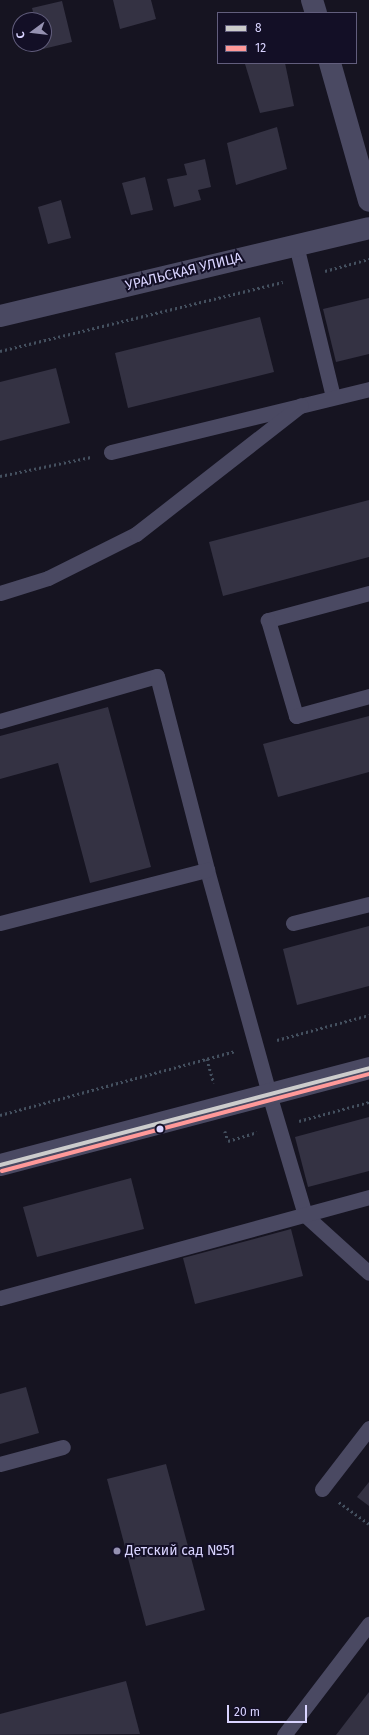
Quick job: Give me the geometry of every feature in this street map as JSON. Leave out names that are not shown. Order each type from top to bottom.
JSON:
[{"type":"street","points":[[312,0],[316,12]]},
{"type":"street","points":[[330,64],[369,201]]},
{"type":"street","name":"УРАЛЬСКАЯ УЛИЦА","points":[[0,316],[369,228]]},
{"type":"street","points":[[0,1165],[369,1068]]},
{"type":"lane","points":[[296,245],[333,397]]},
{"type":"lane","points":[[111,452],[369,389]]},
{"type":"lane","points":[[0,593],[48,578],[136,534],[302,405]]},
{"type":"lane","points":[[369,593],[268,620],[296,716],[369,696]]},
{"type":"lane","points":[[0,721],[157,676],[207,870],[269,1094],[306,1215],[369,1273]]},
{"type":"lane","points":[[0,923],[207,870]]},
{"type":"lane","points":[[293,923],[369,904]]},
{"type":"lane","points":[[0,1298],[369,1197]]},
{"type":"lane","points":[[322,1489],[369,1428]]},
{"type":"lane","points":[[0,1464],[63,1447]]},
{"type":"lane","points":[[284,1735],[369,1624]]},
{"type":"path","points":[[0,351],[304,277],[369,259]]},
{"type":"path","points":[[0,476],[111,452]]},
{"type":"path","points":[[0,1115],[369,1015]]},
{"type":"path","points":[[322,1489],[369,1524]]},
{"type":"building","points":[[113,0],[151,0],[156,19],[120,29]]},
{"type":"building","points":[[62,1],[72,42],[52,47],[52,12],[33,12],[32,8]]},
{"type":"building","points":[[245,64],[285,64],[294,106],[260,113]]},
{"type":"building","points":[[277,127],[287,169],[236,185],[227,143]]},
{"type":"building","points":[[205,159],[211,187],[198,190],[201,200],[174,207],[167,179],[187,175],[184,164]]},
{"type":"building","points":[[145,177],[153,210],[131,215],[122,183]]},
{"type":"building","points":[[61,200],[71,238],[48,244],[38,207]]},
{"type":"building","points":[[369,298],[369,354],[336,362],[323,309]]},
{"type":"building","points":[[260,317],[274,372],[128,408],[115,353]]},
{"type":"building","points":[[56,368],[70,423],[0,441],[0,382]]},
{"type":"building","points":[[369,500],[369,557],[223,596],[209,542]]},
{"type":"building","points":[[108,707],[151,867],[90,883],[58,763],[0,779],[0,736]]},
{"type":"building","points":[[369,716],[369,772],[278,797],[263,744]]},
{"type":"building","points":[[369,926],[369,986],[297,1005],[283,949]]},
{"type":"building","points":[[369,1117],[369,1171],[308,1187],[295,1137]]},
{"type":"building","points":[[131,1178],[144,1229],[37,1257],[23,1207]]},
{"type":"building","points":[[291,1229],[303,1276],[195,1304],[183,1258]]},
{"type":"building","points":[[26,1387],[39,1433],[0,1444],[0,1394]]},
{"type":"building","points":[[166,1464],[205,1610],[146,1626],[107,1479]]},
{"type":"building","points":[[369,1482],[369,1506],[357,1497]]},
{"type":"building","points":[[126,1681],[140,1734],[0,1735],[0,1714]]},
{"type":"building","points":[[369,1692],[369,1735],[336,1735]]},
{"type":"transit line","name":"8","points":[[0,1165],[369,1068]]},
{"type":"transit line","name":"12","points":[[2,1171],[369,1074]]},
{"type":"place","name":"Детский сад №51","points":[[117,1551]]}]
